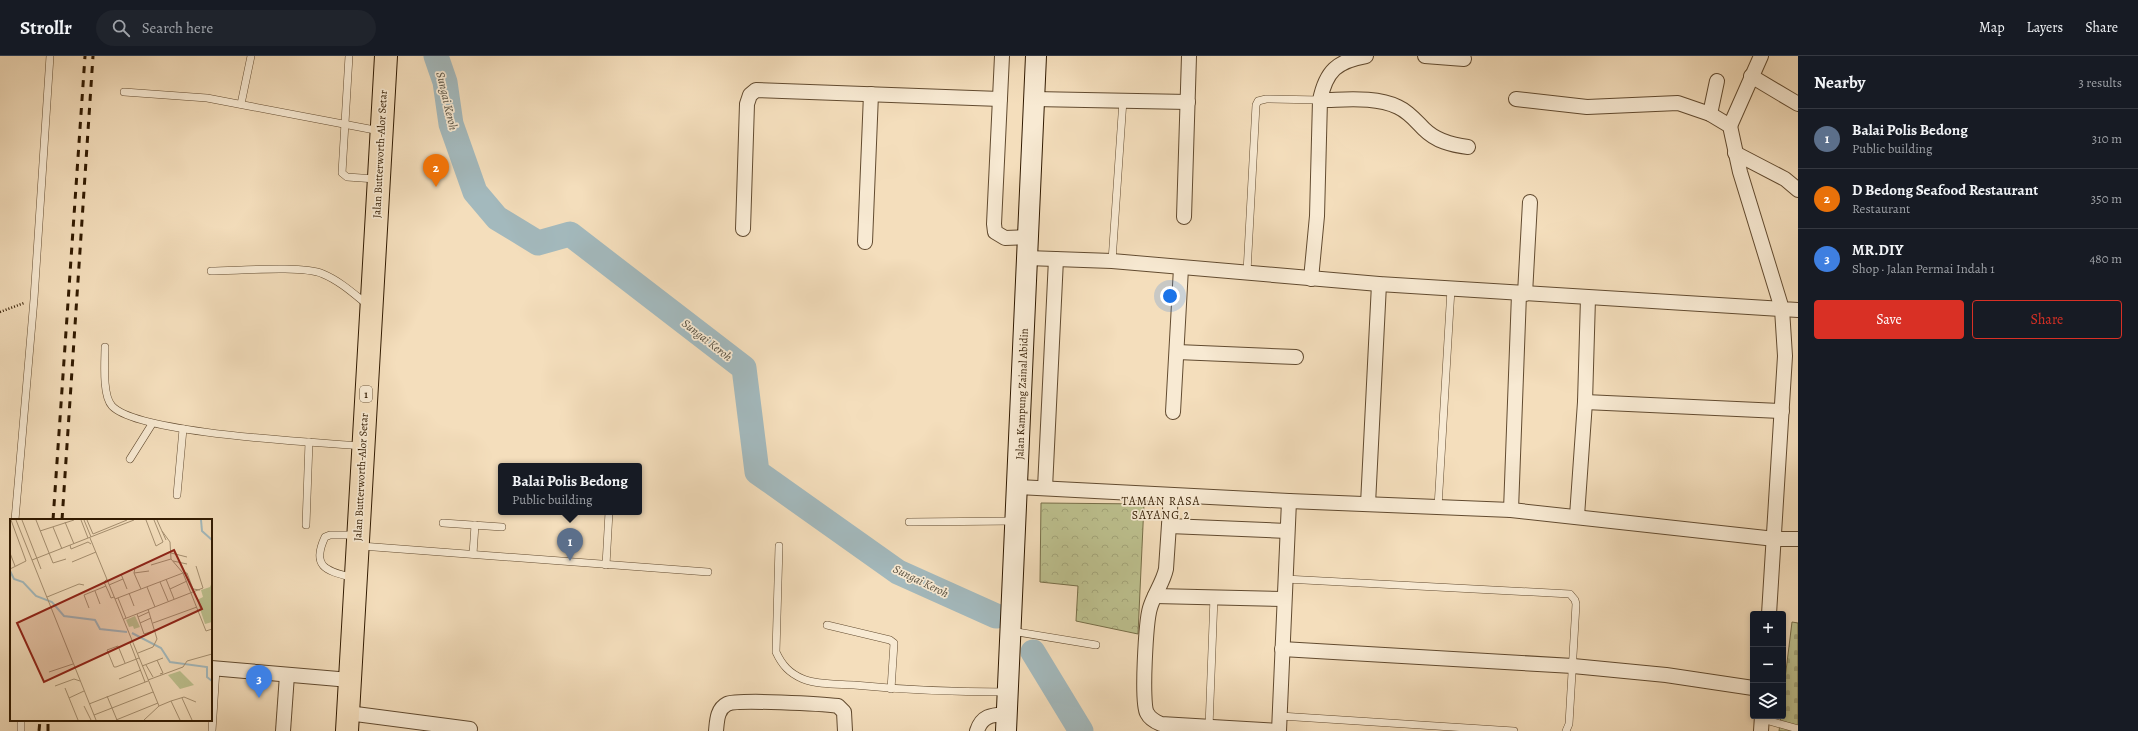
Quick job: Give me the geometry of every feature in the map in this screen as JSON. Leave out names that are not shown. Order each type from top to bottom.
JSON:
[{"type":"main road","name":"Jalan Butterworth-Alor Setar","points":[[347,722],[386,56]]},
{"type":"street","points":[[1002,56],[995,232],[1004,238],[1028,237]]},
{"type":"street","name":"Jalan Kampung Zainal Abidin","points":[[1007,722],[1036,56]]},
{"type":"street","points":[[1184,217],[1190,56]]},
{"type":"street","points":[[1311,279],[1317,216],[1320,100],[1323,85],[1329,72],[1338,65],[1352,58],[1366,56]]},
{"type":"street","points":[[1425,56],[1464,59]]},
{"type":"street","points":[[1761,56],[1730,126],[1735,154],[1782,310],[1785,356],[1775,538],[1769,611]]},
{"type":"street","points":[[1751,76],[1798,104]]},
{"type":"street","points":[[1710,114],[1717,81]]},
{"type":"street","points":[[743,230],[747,104],[750,95],[756,90],[1000,99]]},
{"type":"street","points":[[865,242],[870,94]]},
{"type":"street","points":[[1034,99],[1188,102]]},
{"type":"street","points":[[1516,99],[1606,107],[1656,102],[1678,103],[1710,114],[1730,126]]},
{"type":"street","points":[[1320,100],[1372,100],[1391,104],[1408,112],[1433,137],[1450,144],[1468,148]]},
{"type":"street","points":[[1735,154],[1785,179],[1798,190]]},
{"type":"street","points":[[1511,510],[1522,294],[1530,202]]},
{"type":"street","points":[[1027,258],[1112,261],[1379,284],[1798,310]]},
{"type":"street","points":[[1044,488],[1056,259]]},
{"type":"street","points":[[1173,412],[1181,268]]},
{"type":"street","points":[[1368,504],[1379,284]]},
{"type":"street","points":[[1578,516],[1585,402],[1588,298]]},
{"type":"street","points":[[1176,352],[1296,357]]},
{"type":"street","points":[[1585,402],[1782,411]]},
{"type":"street","points":[[1018,486],[1289,501],[1511,510],[1775,538],[1798,539]]},
{"type":"street","points":[[1171,495],[1166,569],[1164,579],[1155,596],[1148,617],[1144,695],[1147,713],[1153,720],[1161,724],[1279,731],[1283,599],[1289,501]]},
{"type":"street","points":[[1169,526],[1287,531]]},
{"type":"street","points":[[1155,596],[1214,596],[1283,599]]},
{"type":"street","points":[[1282,649],[1574,666],[1666,675],[1750,688]]},
{"type":"street","points":[[214,669],[350,680]]},
{"type":"street","points":[[283,731],[287,675]]},
{"type":"street","points":[[716,731],[719,713],[723,707],[728,703],[752,702],[838,706],[844,712],[845,731]]},
{"type":"street","points":[[977,731],[983,719],[988,716],[1007,722]]},
{"type":"street","points":[[347,722],[470,729]]},
{"type":"lane","points":[[14,519],[34,299],[50,56]]},
{"type":"lane","points":[[241,104],[251,56]]},
{"type":"lane","points":[[349,56],[342,173],[347,177],[378,179]]},
{"type":"lane","points":[[124,92],[207,98],[381,131]]},
{"type":"lane","points":[[1247,272],[1256,105],[1262,99],[1320,100]]},
{"type":"lane","points":[[1112,261],[1123,100]]},
{"type":"lane","points":[[211,272],[289,270],[321,273],[336,281],[371,308]]},
{"type":"lane","points":[[1438,507],[1451,289]]},
{"type":"lane","points":[[105,346],[106,393],[111,405],[125,416],[152,424],[183,429],[363,446]]},
{"type":"lane","points":[[130,459],[152,424]]},
{"type":"lane","points":[[177,495],[183,429]]},
{"type":"lane","points":[[306,525],[309,442]]},
{"type":"lane","points":[[606,565],[609,515]]},
{"type":"lane","points":[[909,522],[1016,521]]},
{"type":"lane","points":[[443,523],[502,527]]},
{"type":"lane","points":[[473,554],[475,525]]},
{"type":"lane","points":[[356,578],[328,571],[322,567],[320,561],[325,537],[330,535],[358,540],[473,554],[708,572]]},
{"type":"lane","points":[[780,546],[776,652],[782,665],[793,674],[804,679],[891,688],[1008,692]]},
{"type":"lane","points":[[1285,579],[1570,594],[1575,600],[1576,604],[1574,666],[1569,724],[1566,731]]},
{"type":"lane","points":[[1209,727],[1214,596]]},
{"type":"lane","points":[[827,626],[890,640],[894,643],[891,688]]},
{"type":"lane","points":[[1011,631],[1096,645]]},
{"type":"lane","points":[[212,731],[214,669]]},
{"type":"lane","points":[[1280,716],[1514,731]]},
{"type":"lane","points":[[20,731],[21,721]]},
{"type":"lane","points":[[1761,722],[1798,729]]},
{"type":"path","points":[[0,312],[34,299]]},
{"type":"green space","points":[[1041,503],[1144,504],[1138,634],[1076,621],[1078,586],[1040,582]]},
{"type":"green space","points":[[1792,622],[1798,623],[1798,731],[1779,731],[1781,719],[1786,719],[1786,671]]},
{"type":"waterway","name":"Sungai Keroh","points":[[436,56],[445,82],[451,124],[475,192],[497,218],[538,243],[570,234],[744,368],[757,472],[898,572],[996,616]]},
{"type":"waterway","name":"Sungai Keroh","points":[[1033,652],[1081,731]]},
{"type":"railway","points":[[53,519],[85,56]]},
{"type":"railway","points":[[62,519],[93,56]]},
{"type":"railway","points":[[39,731],[40,721]]},
{"type":"railway","points":[[48,721],[48,731]]},
{"type":"place","name":"D Bedong Seafood Restaurant","points":[[436,187]]},
{"type":"place","name":"Balai Polis Bedong","points":[[570,561]]},
{"type":"place","name":"MR.DIY","points":[[259,698]]},
{"type":"district","name":"TAMAN RASA SAYANG 2","points":[[1161,508]]}]
